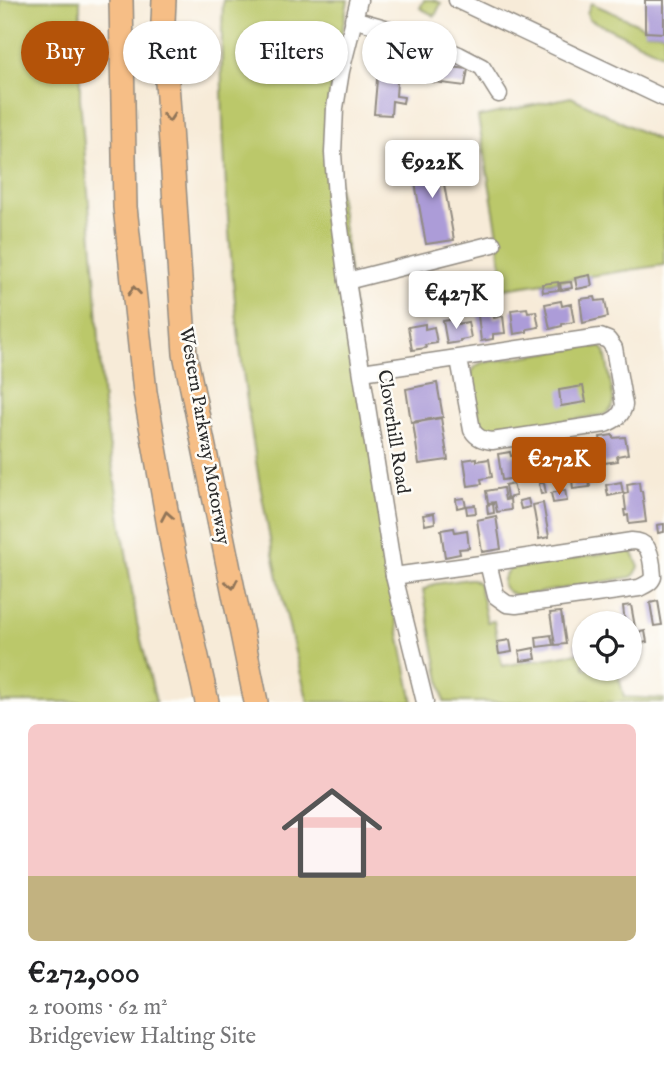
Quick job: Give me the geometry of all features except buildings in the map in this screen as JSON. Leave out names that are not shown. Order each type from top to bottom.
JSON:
[{"type":"highway","points":[[121,0],[125,207],[145,392],[173,549],[207,702]]},
{"type":"highway","name":"Western Parkway Motorway","points":[[164,0],[163,22],[185,354],[256,702]]},
{"type":"street","name":"Cloverhill Road","points":[[359,0],[339,80],[334,130],[334,176],[347,281],[394,576],[425,702]]},
{"type":"street","points":[[457,0],[664,98]]},
{"type":"street","points":[[353,19],[412,36],[459,55],[482,67],[499,94]]},
{"type":"street","points":[[347,281],[493,244]]},
{"type":"street","points":[[362,372],[600,337],[608,340],[614,348],[623,411],[605,424],[492,441],[482,440],[472,430],[459,359]]},
{"type":"street","points":[[394,576],[640,541],[650,553],[653,577],[648,584],[636,588],[512,605],[496,596],[488,563]]},
{"type":"green space","points":[[0,0],[80,0],[80,21],[21,21],[21,84],[80,84],[103,404],[137,623],[156,702],[0,702]]},
{"type":"green space","points":[[223,0],[348,0],[344,21],[235,21],[235,84],[332,84],[328,105],[388,579],[413,702],[308,702],[272,551],[247,399],[230,245],[222,79]]},
{"type":"green space","points":[[424,0],[441,3],[435,16],[420,8]]},
{"type":"green space","points":[[591,3],[645,27],[645,32],[664,33],[664,55],[589,19],[587,13]]},
{"type":"green space","points":[[571,97],[664,143],[664,265],[504,289],[498,235],[478,117]]},
{"type":"green space","points":[[589,346],[601,347],[605,351],[614,402],[609,411],[603,415],[490,432],[480,426],[471,375],[477,365]]},
{"type":"green space","points":[[624,550],[633,553],[639,567],[631,577],[519,596],[509,592],[503,583],[509,569]]},
{"type":"green space","points":[[473,579],[479,584],[487,622],[494,621],[502,666],[572,654],[572,681],[620,681],[624,697],[664,699],[664,702],[444,702],[423,590],[434,584]]}]
